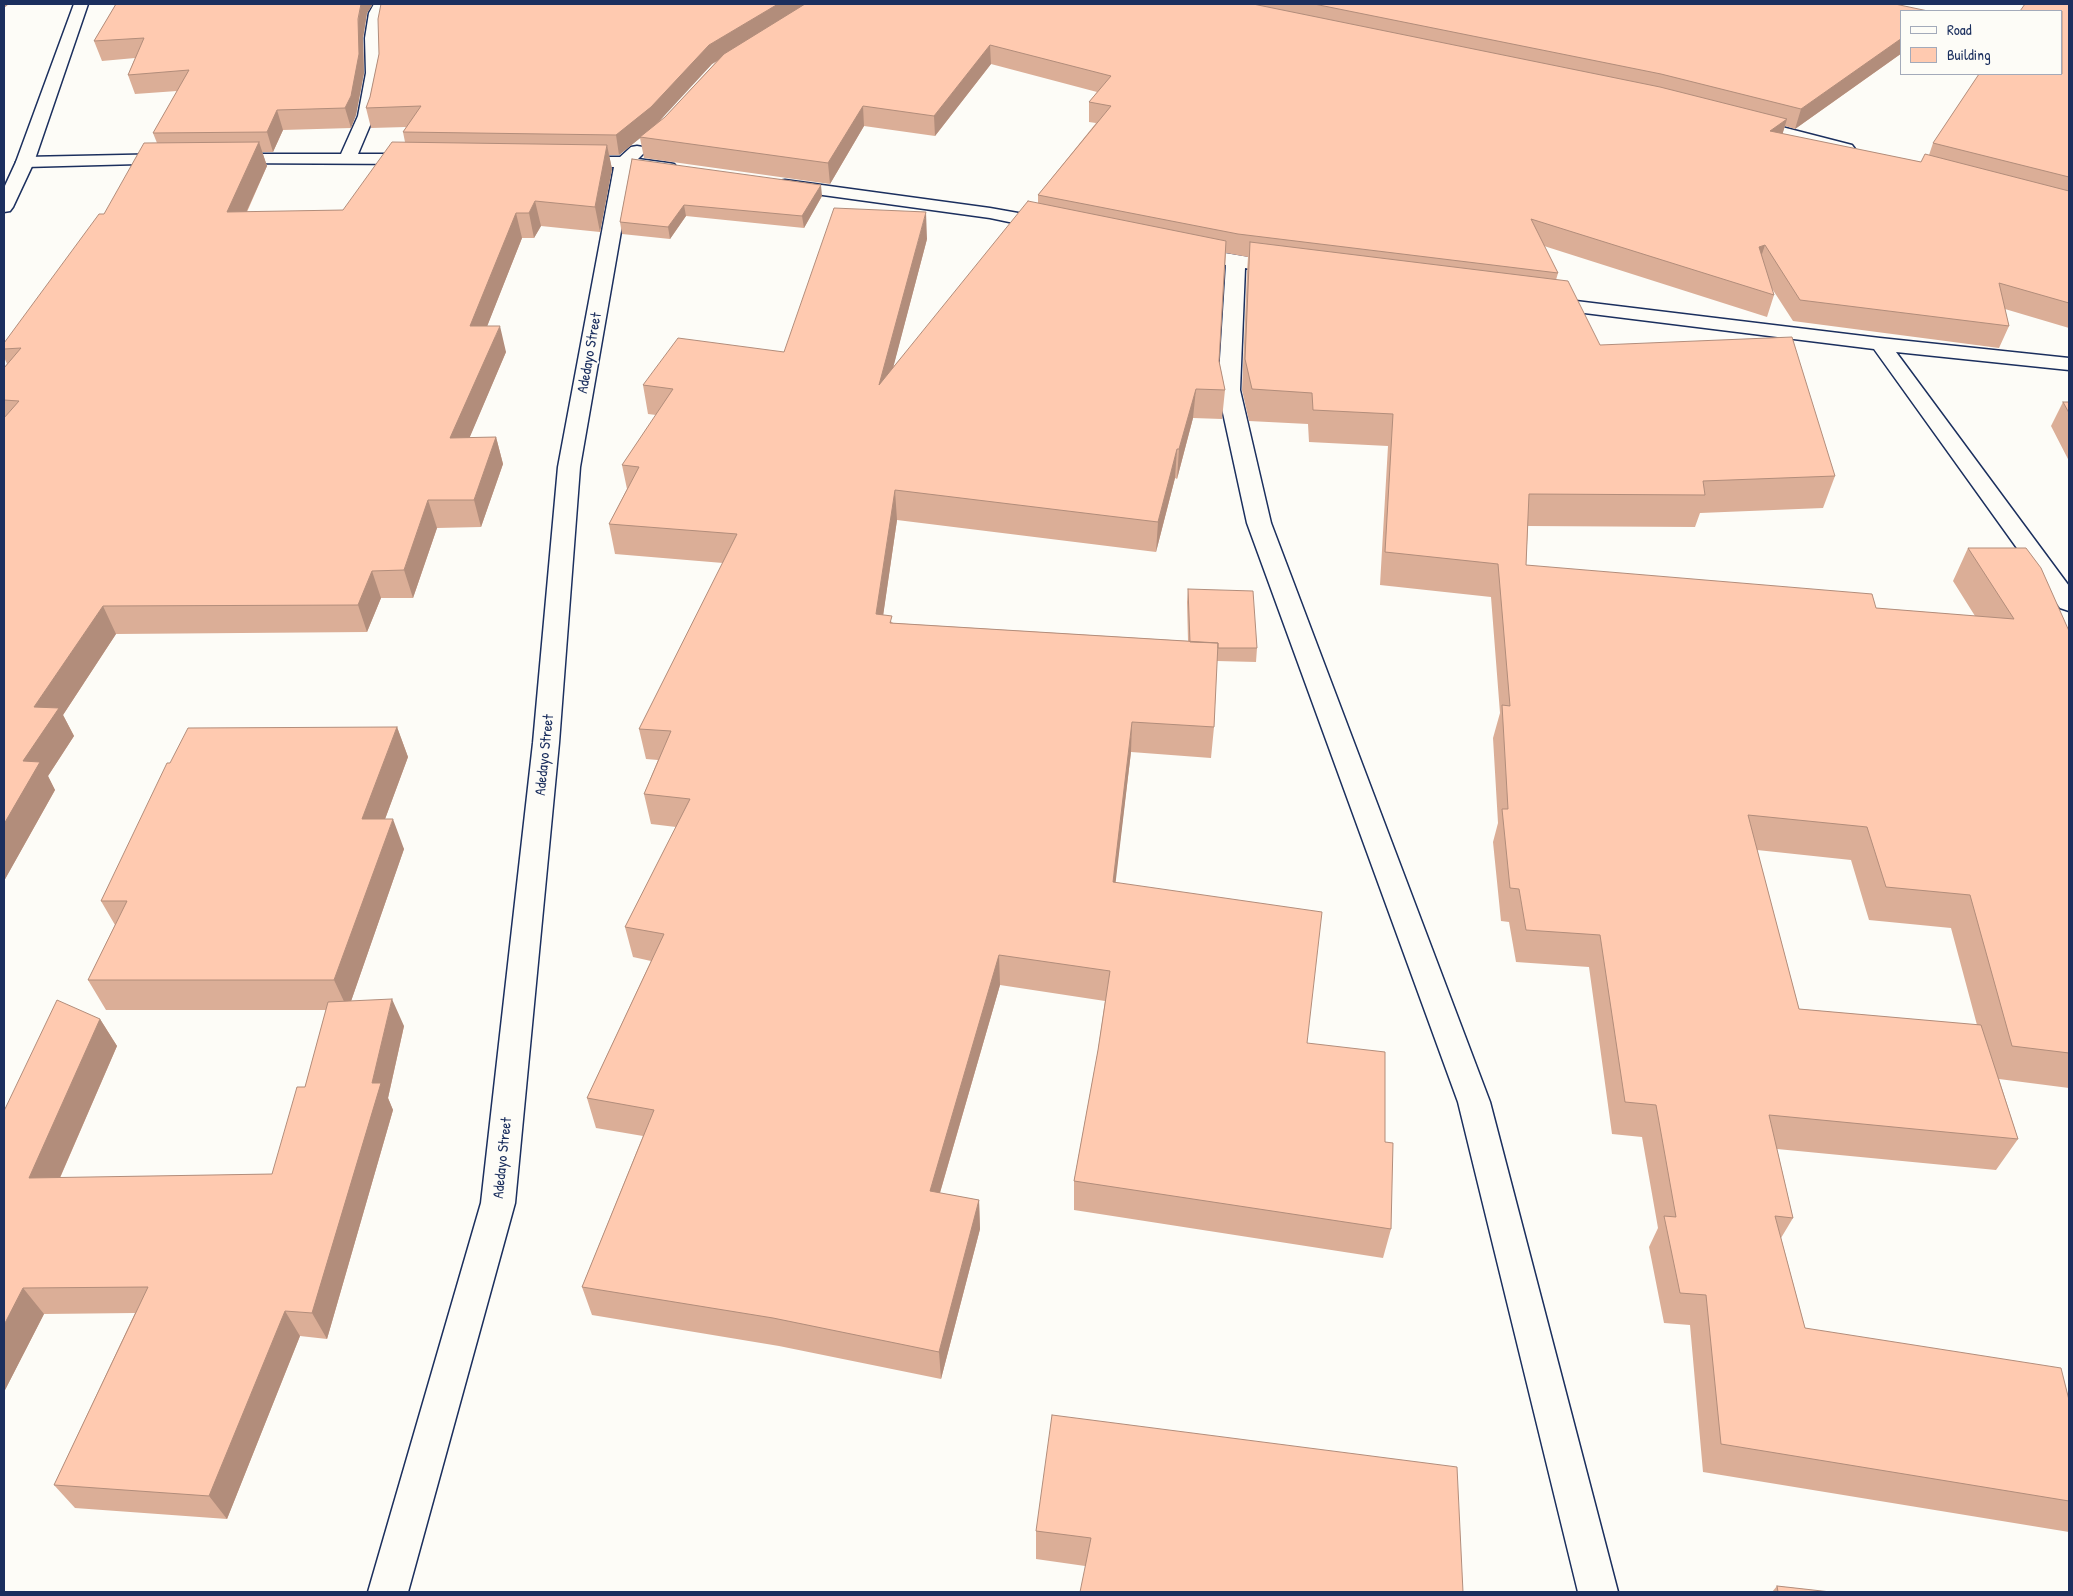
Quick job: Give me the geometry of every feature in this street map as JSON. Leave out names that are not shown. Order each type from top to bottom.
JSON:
[{"type":"street","points":[[4,206],[25,162],[81,4]]},
{"type":"street","points":[[348,158],[366,116],[374,72],[373,38],[377,13],[381,4]]},
{"type":"street","points":[[1733,119],[1857,152]]},
{"type":"street","points":[[624,162],[654,138]]},
{"type":"street","points":[[25,162],[188,159]]},
{"type":"street","points":[[207,159],[437,159]]},
{"type":"street","points":[[555,161],[624,162],[683,170]]},
{"type":"street","name":"Adedayo Street","points":[[388,1592],[498,1203],[546,743],[570,468],[624,162]]},
{"type":"street","points":[[772,183],[990,213],[1066,228]]},
{"type":"street","points":[[1170,249],[1236,262],[1305,272]]},
{"type":"street","points":[[1236,262],[1229,390],[1259,523],[1474,1102],[1598,1592]]},
{"type":"street","points":[[1529,301],[1880,344],[2069,364]]},
{"type":"street","points":[[1880,344],[2069,603]]},
{"type":"building","points":[[116,4],[361,4],[358,19],[359,54],[351,96],[345,108],[277,110],[267,132],[153,133],[189,70],[128,75],[144,38],[94,41]]},
{"type":"building","points":[[381,4],[778,4],[709,45],[651,107],[616,135],[403,132],[421,106],[366,108],[379,54],[378,19]]},
{"type":"building","points":[[805,4],[1253,4],[1660,87],[1787,119],[1770,131],[1921,162],[1925,154],[2069,191],[2069,303],[1999,283],[2009,326],[1800,300],[1765,245],[1759,247],[1774,295],[1531,219],[1558,273],[1238,234],[1038,195],[1111,106],[1089,102],[1111,76],[990,45],[934,116],[863,106],[828,163],[640,137],[665,117],[724,54]]},
{"type":"building","points":[[1314,4],[1895,4],[1923,10],[1900,10],[1900,39],[1801,109],[1661,74]]},
{"type":"building","points":[[2025,4],[2069,4],[2069,177],[1933,143],[1978,75],[2063,75],[2063,10],[2021,10]]},
{"type":"building","points":[[259,142],[227,212],[343,210],[392,142],[607,145],[595,207],[535,201],[529,213],[516,213],[470,326],[500,326],[450,438],[496,437],[474,500],[428,500],[404,570],[372,571],[358,605],[103,606],[34,707],[59,708],[23,761],[40,762],[4,824],[4,418],[19,401],[4,400],[4,368],[21,348],[4,349],[4,343],[99,214],[104,214],[144,143]]},
{"type":"building","points":[[632,159],[821,185],[802,216],[684,205],[668,227],[620,222]]},
{"type":"building","points":[[1028,201],[1226,241],[1219,361],[1225,390],[1196,389],[1179,449],[1177,449],[1158,522],[895,490],[876,614],[892,616],[890,623],[1218,643],[1214,727],[1132,722],[1113,882],[1322,912],[1307,1043],[1385,1052],[1385,1142],[1393,1143],[1391,1229],[1074,1181],[1098,1050],[1110,971],[999,955],[930,1191],[979,1200],[939,1352],[773,1318],[582,1287],[654,1110],[587,1098],[664,934],[625,927],[690,799],[644,794],[671,731],[639,729],[737,534],[609,524],[639,467],[622,465],[673,389],[643,385],[678,338],[784,352],[834,208],[926,212],[879,385]]},
{"type":"building","points":[[1250,242],[1568,281],[1600,345],[1792,337],[1835,476],[1703,481],[1705,495],[1529,494],[1526,565],[1872,594],[1876,608],[2014,619],[1968,548],[2026,548],[2041,568],[2069,631],[2069,1053],[2012,1046],[1970,895],[1886,887],[1867,827],[1748,815],[1799,1009],[1981,1025],[2018,1139],[1769,1115],[1793,1218],[1775,1216],[1805,1328],[2061,1368],[2069,1400],[2069,1501],[1721,1444],[1706,1295],[1680,1293],[1664,1216],[1676,1217],[1656,1105],[1625,1102],[1600,935],[1526,930],[1519,889],[1510,888],[1502,809],[1508,809],[1502,705],[1510,706],[1498,564],[1385,552],[1393,414],[1313,410],[1312,393],[1252,389],[1245,359]]},
{"type":"building","points":[[2063,402],[2069,402],[2069,413]]},
{"type":"building","points":[[1188,589],[1253,591],[1257,648],[1218,648],[1218,643],[1190,642]]},
{"type":"building","points":[[397,727],[362,819],[393,819],[334,980],[88,980],[127,901],[101,901],[167,763],[170,763],[188,728]]},
{"type":"building","points":[[392,999],[372,1083],[381,1083],[312,1313],[285,1311],[209,1496],[54,1485],[148,1287],[23,1288],[4,1325],[4,1111],[57,1000],[100,1019],[29,1178],[272,1174],[297,1087],[305,1087],[328,1002]]},
{"type":"building","points":[[1052,1415],[1457,1467],[1463,1592],[1080,1592],[1091,1538],[1036,1531]]},
{"type":"building","points":[[1777,1586],[1831,1592],[1778,1592]]}]
